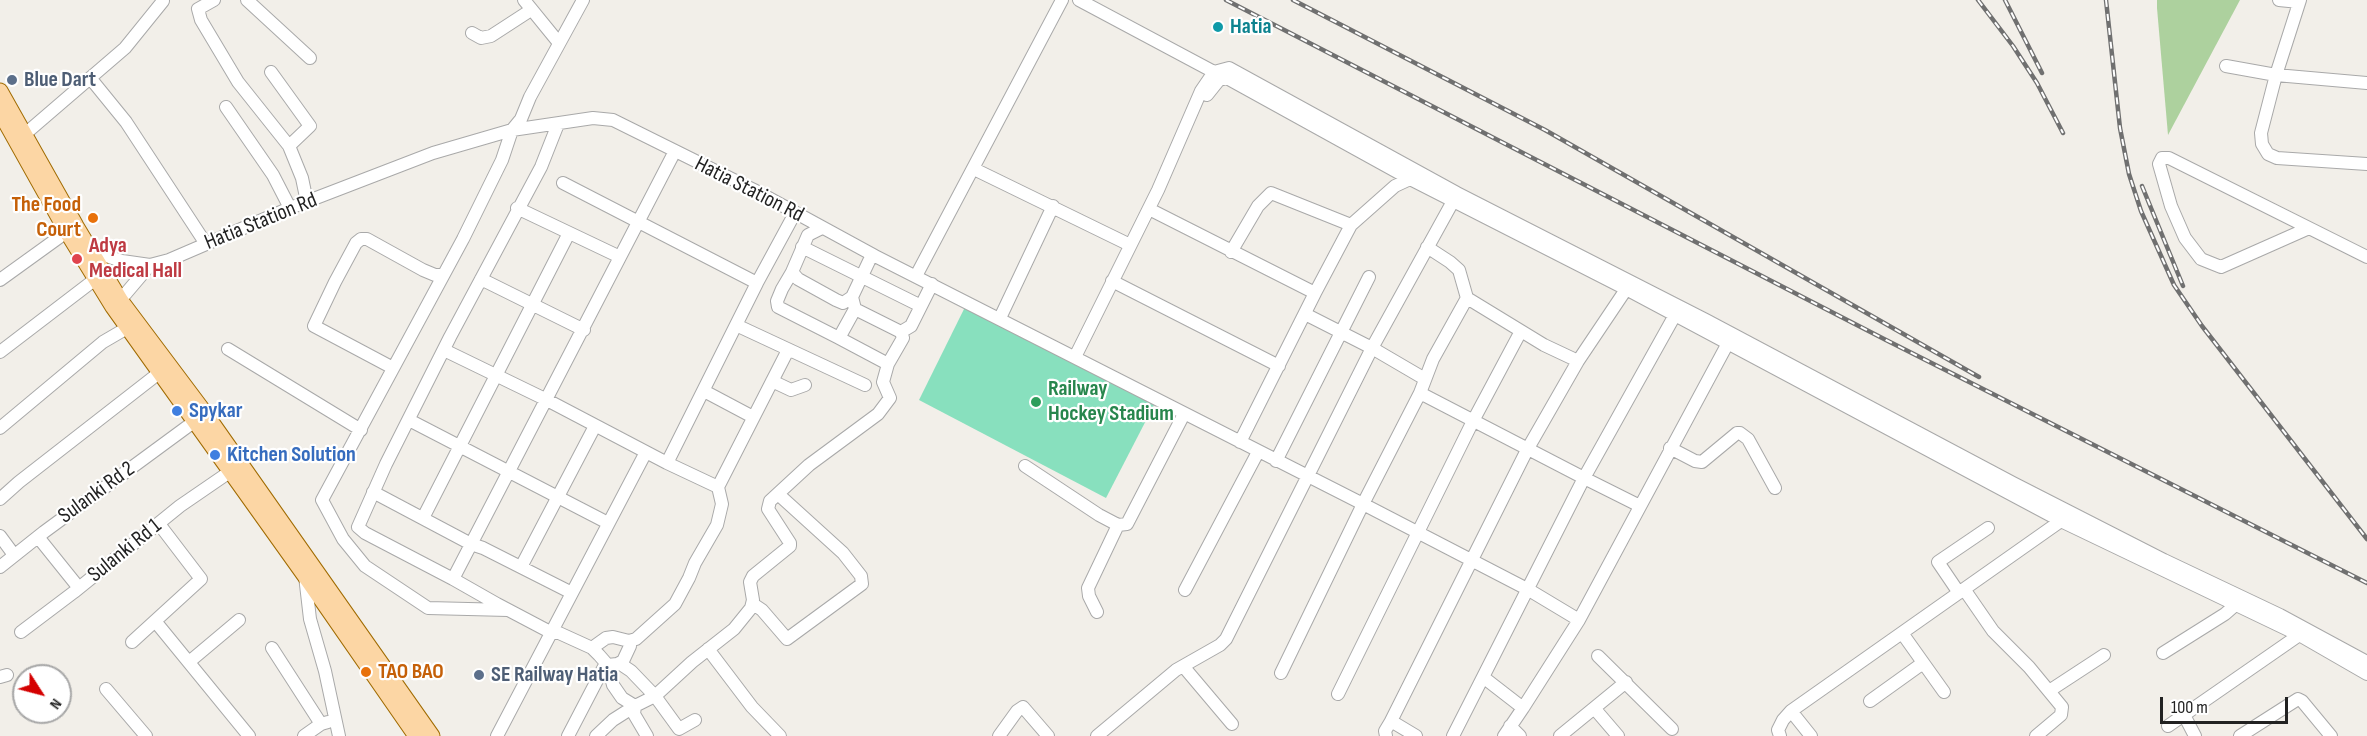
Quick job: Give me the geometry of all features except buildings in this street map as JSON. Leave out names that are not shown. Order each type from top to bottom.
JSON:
[{"type":"main road","points":[[0,91],[25,134],[71,229]]},
{"type":"main road","points":[[0,112],[117,304],[212,422],[432,736]]},
{"type":"main road","points":[[117,304],[127,328],[231,471],[416,736]]},
{"type":"street","points":[[214,0],[196,5],[205,28],[238,82],[289,146],[302,178],[307,202]]},
{"type":"street","points":[[247,0],[310,58]]},
{"type":"street","points":[[509,610],[428,608],[365,566],[354,554],[322,500],[444,275],[502,160],[512,130],[521,119],[530,97],[583,0]]},
{"type":"street","points":[[916,276],[1062,0]]},
{"type":"street","points":[[1078,0],[1214,72]]},
{"type":"street","points":[[2279,0],[2299,1],[2276,75],[2261,133],[2262,144],[2268,154],[2277,158],[2367,164]]},
{"type":"street","points":[[25,134],[92,79],[125,48],[163,1]]},
{"type":"street","points":[[472,33],[481,38],[491,36],[528,5],[559,43]]},
{"type":"street","points":[[2226,66],[2276,75],[2367,83]]},
{"type":"street","points":[[1075,357],[1149,209],[1195,109],[1195,102],[1214,72],[1229,68],[1455,197],[1629,286],[2066,517]]},
{"type":"street","points":[[271,72],[310,126],[289,146]]},
{"type":"street","points":[[1195,109],[1201,105],[1219,80],[1227,78],[1410,179],[1455,197]]},
{"type":"street","points":[[92,79],[126,122],[206,244]]},
{"type":"street","points":[[226,107],[273,175],[290,208]]},
{"type":"street","name":"Hatia Station Rd","points":[[150,265],[169,260],[290,208],[433,153],[512,130],[593,118],[613,120],[1363,504],[1528,590],[1579,620]]},
{"type":"street","points":[[558,124],[549,150],[444,350],[373,492],[358,527],[365,533],[552,633],[559,633],[591,648],[607,664],[621,698],[635,705]]},
{"type":"street","points":[[453,579],[675,151]]},
{"type":"street","points":[[2309,228],[2221,267],[2201,259],[2185,238],[2170,206],[2159,164],[2162,158],[2169,158],[2309,228],[2367,258]]},
{"type":"street","points":[[974,169],[1130,245]]},
{"type":"street","points":[[1240,442],[1351,225],[1395,186],[1410,179]]},
{"type":"street","points":[[563,183],[757,283]]},
{"type":"street","points":[[1231,252],[1257,206],[1270,193],[1351,225]]},
{"type":"street","points":[[1097,736],[1183,666],[1220,645],[1226,639],[1372,348],[1455,197]]},
{"type":"street","points":[[1000,318],[1053,206]]},
{"type":"street","points":[[517,208],[620,257]]},
{"type":"street","points":[[1149,209],[1315,293]]},
{"type":"street","points":[[667,463],[757,283],[795,213]]},
{"type":"street","points":[[822,228],[808,235],[777,301],[778,307],[888,364]]},
{"type":"street","points":[[0,280],[71,229]]},
{"type":"street","points":[[423,518],[569,233]]},
{"type":"street","points":[[393,368],[314,326],[340,272],[356,243],[361,239],[367,239],[423,270],[435,275],[444,275]]},
{"type":"street","points":[[802,247],[921,306]]},
{"type":"street","points":[[1426,247],[1459,270],[1467,298],[1544,345],[1578,361]]},
{"type":"street","points":[[86,254],[150,265]]},
{"type":"street","points":[[839,338],[852,312],[861,277],[870,259],[875,256]]},
{"type":"street","points":[[117,304],[150,265]]},
{"type":"street","points":[[596,736],[613,720],[635,705],[655,696],[734,628],[753,604],[750,582],[753,576],[790,546],[768,509],[770,501],[826,451],[878,414],[890,398],[883,382],[888,364],[903,338],[901,332],[854,303],[843,303],[836,300],[798,279],[792,272]]},
{"type":"street","points":[[0,352],[99,276]]},
{"type":"street","points":[[1276,461],[1369,277]]},
{"type":"street","points":[[481,279],[584,330]]},
{"type":"street","points":[[1112,281],[1279,366]]},
{"type":"street","points":[[901,332],[911,326],[932,284]]},
{"type":"street","points":[[1629,286],[1675,315],[2066,517],[2367,662]]},
{"type":"street","points":[[1386,736],[1385,731],[1527,450],[1578,361],[1629,286]]},
{"type":"street","points":[[1281,673],[1420,393],[1433,359],[1467,298]]},
{"type":"street","points":[[1305,314],[1372,348],[1425,379]]},
{"type":"street","points":[[1453,736],[1584,478],[1675,315]]},
{"type":"street","points":[[736,325],[865,385]]},
{"type":"street","points":[[0,428],[103,342],[127,328]]},
{"type":"street","points":[[1338,694],[1417,532],[1521,331]]},
{"type":"street","points":[[1520,736],[1507,731],[1579,620],[1728,343]]},
{"type":"street","points":[[228,349],[361,430]]},
{"type":"street","points":[[444,350],[718,487]]},
{"type":"street","points":[[591,648],[606,638],[613,637],[629,641],[636,639],[675,604],[721,516],[722,504],[718,487],[788,350]]},
{"type":"street","points":[[0,500],[19,482],[159,373]]},
{"type":"street","points":[[772,381],[791,390],[805,385]]},
{"type":"street","points":[[704,391],[753,417]]},
{"type":"street","points":[[1420,393],[1527,450],[1640,506]]},
{"type":"street","points":[[1024,466],[1068,496],[1118,525],[1127,524],[1184,414]]},
{"type":"street","points":[[409,420],[608,523]]},
{"type":"street","name":"Sulanki Rd 2","points":[[0,567],[195,421]]},
{"type":"street","points":[[520,567],[595,426]]},
{"type":"street","points":[[1670,448],[1695,461],[1702,462],[1737,433],[1740,433],[1748,439],[1775,488]]},
{"type":"street","points":[[497,736],[646,452]]},
{"type":"street","points":[[1185,590],[1258,452]]},
{"type":"street","name":"Sulanki Rd 1","points":[[21,632],[180,506],[231,471]]},
{"type":"street","points":[[373,492],[572,594]]},
{"type":"street","points":[[753,604],[762,610],[787,639],[862,584],[861,576],[843,553],[778,494]]},
{"type":"street","points":[[1780,736],[1778,729],[1791,711],[2066,517]]},
{"type":"street","points":[[132,642],[201,579],[159,524]]},
{"type":"street","points":[[1097,612],[1089,596],[1088,588],[1118,525]]},
{"type":"street","points":[[1988,528],[1938,562],[1993,631],[2062,706],[2061,715],[2036,736]]},
{"type":"street","points":[[0,536],[14,555]]},
{"type":"street","points":[[38,537],[79,588]]},
{"type":"street","points":[[305,576],[310,620],[325,671],[339,736]]},
{"type":"street","points":[[2163,653],[2240,601]]},
{"type":"street","points":[[189,662],[239,620]]},
{"type":"street","points":[[155,621],[249,736]]},
{"type":"street","points":[[1902,633],[1944,693]]},
{"type":"street","points":[[2304,633],[2367,674]]},
{"type":"street","points":[[2168,726],[2304,633]]},
{"type":"street","points":[[629,641],[630,646],[622,665],[655,696],[679,729],[695,720]]},
{"type":"street","points":[[273,648],[321,724]]},
{"type":"street","points":[[708,649],[752,707],[780,736]]},
{"type":"street","points":[[2049,691],[2104,655]]},
{"type":"street","points":[[1598,657],[1672,729]]},
{"type":"street","points":[[607,664],[617,664],[623,661]]},
{"type":"street","points":[[1869,701],[1923,663]]},
{"type":"street","points":[[568,736],[607,664]]},
{"type":"street","points":[[1183,666],[1232,724]]},
{"type":"street","points":[[1482,678],[1523,708]]},
{"type":"street","points":[[1560,736],[1626,682]]},
{"type":"street","points":[[106,689],[146,736]]},
{"type":"street","points":[[2240,736],[2298,699],[2302,700],[2331,736]]},
{"type":"street","points":[[635,705],[634,714],[647,736]]},
{"type":"street","points":[[999,736],[1017,711],[1023,707],[1048,736]]},
{"type":"street","points":[[1594,708],[1618,736]]},
{"type":"street","points":[[1791,711],[1811,736]]},
{"type":"street","points":[[2184,715],[2195,736]]},
{"type":"street","points":[[304,736],[321,724],[335,721]]},
{"type":"street","points":[[1390,721],[1416,736]]},
{"type":"green space","points":[[2157,0],[2240,0],[2168,135],[2157,8]]},
{"type":"green space","name":"Railway Hockey Stadium","points":[[966,305],[1154,405],[1106,498],[919,400]]},
{"type":"railway","points":[[1226,0],[1886,340],[2367,583]]},
{"type":"railway","points":[[1293,0],[1545,130],[1979,377]]},
{"type":"railway","points":[[1978,0],[2013,46],[2037,83],[2063,133]]},
{"type":"railway","points":[[2005,0],[2042,73]]},
{"type":"railway","points":[[2106,0],[2120,128],[2129,174],[2141,211],[2174,285],[2202,326],[2367,539]]},
{"type":"railway","points":[[2142,186],[2183,286]]},
{"type":"place","name":"Hatia","points":[[1218,27]]},
{"type":"place","name":"Blue Dart","points":[[12,80]]},
{"type":"place","name":"The Food Court","points":[[93,218]]},
{"type":"place","name":"Adya Medical Hall","points":[[77,259]]},
{"type":"place","name":"Railway Hockey Stadium","points":[[1036,402]]},
{"type":"place","name":"Spykar","points":[[177,411]]},
{"type":"place","name":"Kitchen Solution","points":[[215,455]]},
{"type":"place","name":"TAO BAO","points":[[366,672]]},
{"type":"place","name":"SE Railway Hatia","points":[[479,675]]}]
